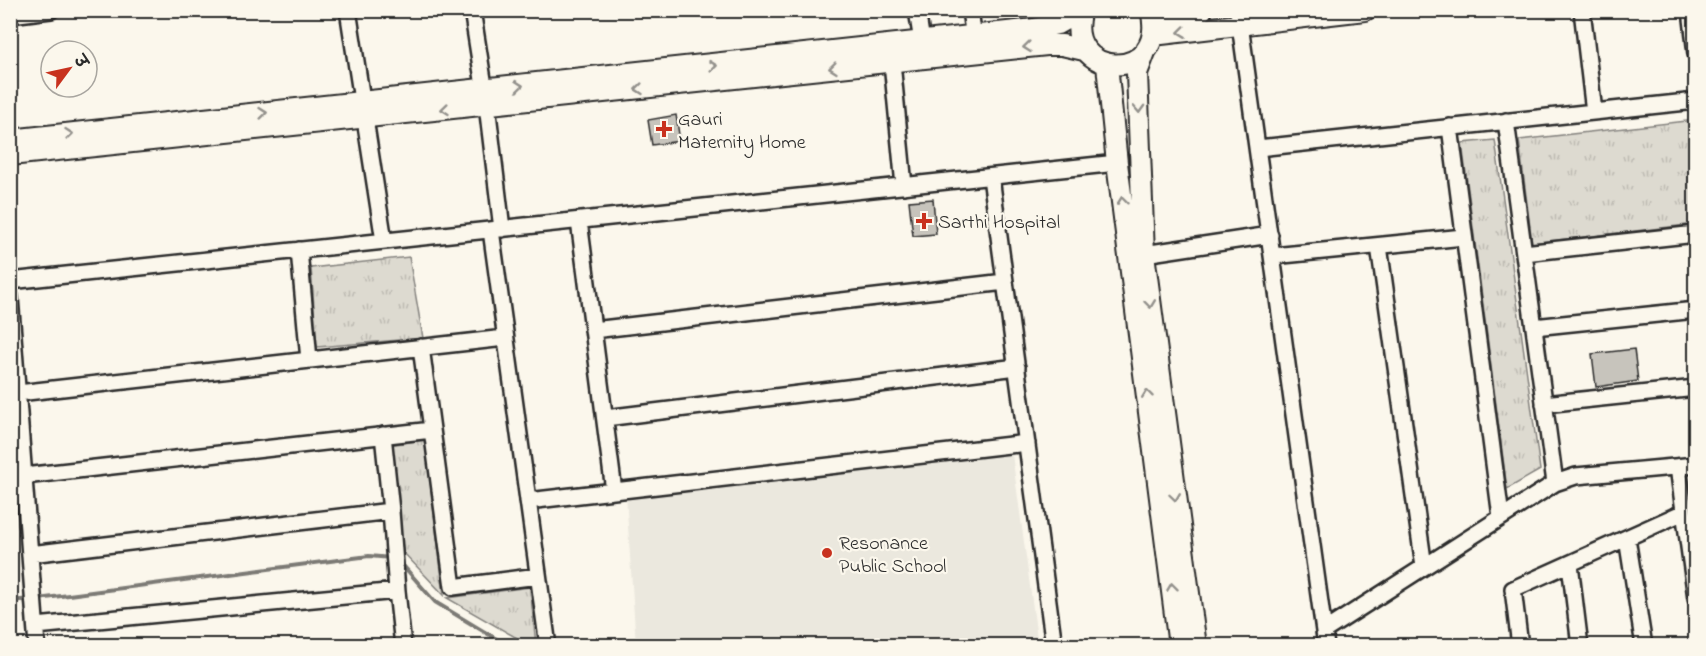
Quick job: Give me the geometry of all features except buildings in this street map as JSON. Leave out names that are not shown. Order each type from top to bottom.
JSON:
[{"type":"street","points":[[10,15],[51,10]]},
{"type":"street","points":[[348,10],[384,242]]},
{"type":"street","points":[[472,10],[485,97],[506,338],[548,645]]},
{"type":"street","points":[[917,10],[922,42]]},
{"type":"street","points":[[970,10],[975,44]]},
{"type":"street","points":[[1151,11],[1155,16],[1202,10]]},
{"type":"street","points":[[1080,11],[1077,25],[1084,50],[1094,59],[1107,65],[1120,66],[1135,61],[1149,44],[1239,17],[1365,10]]},
{"type":"street","points":[[1582,10],[1594,112]]},
{"type":"street","points":[[1691,10],[1695,54]]},
{"type":"street","points":[[10,155],[364,110],[975,44],[1048,27],[1080,11]]},
{"type":"street","points":[[1151,11],[1155,26],[1137,73],[1144,254],[1196,645]]},
{"type":"street","points":[[1239,17],[1325,638],[1424,567],[1555,483],[1576,476],[1695,465]]},
{"type":"street","points":[[891,54],[922,42],[1062,45],[1084,50]]},
{"type":"street","points":[[891,54],[904,186]]},
{"type":"street","points":[[1107,65],[1117,163],[1179,645]]},
{"type":"street","points":[[1258,148],[1695,101]]},
{"type":"street","points":[[10,140],[364,110]]},
{"type":"street","points":[[1506,121],[1555,483]]},
{"type":"street","points":[[1450,128],[1501,518]]},
{"type":"street","points":[[10,281],[1117,163]]},
{"type":"street","points":[[991,177],[1054,645]]},
{"type":"street","points":[[579,220],[614,490]]},
{"type":"street","points":[[1524,253],[1695,234]]},
{"type":"street","points":[[1144,254],[1270,235]]},
{"type":"street","points":[[1273,256],[1464,237]]},
{"type":"street","points":[[1379,246],[1424,567]]},
{"type":"street","points":[[299,250],[309,360]]},
{"type":"street","points":[[593,330],[1005,282]]},
{"type":"street","points":[[10,297],[37,645]]},
{"type":"street","points":[[1534,327],[1695,310]]},
{"type":"street","points":[[18,393],[506,338]]},
{"type":"street","points":[[421,347],[453,587],[538,576]]},
{"type":"street","points":[[605,418],[1017,367]]},
{"type":"street","points":[[1544,404],[1695,388]]},
{"type":"street","points":[[24,476],[432,430]]},
{"type":"street","points":[[383,435],[403,645]]},
{"type":"street","points":[[528,501],[1027,443]]},
{"type":"street","points":[[1678,467],[1695,598]]},
{"type":"street","points":[[30,554],[391,511]]},
{"type":"street","points":[[1520,645],[1513,589],[1684,512]]},
{"type":"street","points":[[1627,538],[1644,645]]},
{"type":"street","points":[[1570,564],[1580,645]]},
{"type":"street","points":[[36,626],[397,591]]},
{"type":"shaded area","name":"Resonance Public School","points":[[1012,454],[1038,645],[636,645],[626,496]]},
{"type":"green space","points":[[1695,120],[1695,224],[1532,243],[1519,140]]},
{"type":"green space","points":[[1495,140],[1540,470],[1507,489],[1462,143]]},
{"type":"green space","points":[[409,257],[423,338],[317,347],[311,268]]},
{"type":"green space","points":[[425,440],[444,595],[401,550],[388,445]]},
{"type":"green space","points":[[530,587],[536,645],[529,645],[447,598]]},
{"type":"waterway","points":[[38,599],[369,556],[391,558]]},
{"type":"waterway","points":[[400,562],[435,602],[508,646]]},
{"type":"waterway","points":[[10,601],[31,599]]},
{"type":"place","name":"Gauri Maternity Home","points":[[664,129]]},
{"type":"place","name":"Sarthi Hospital","points":[[924,221]]},
{"type":"place","name":"Resonance Public School","points":[[827,553]]}]
